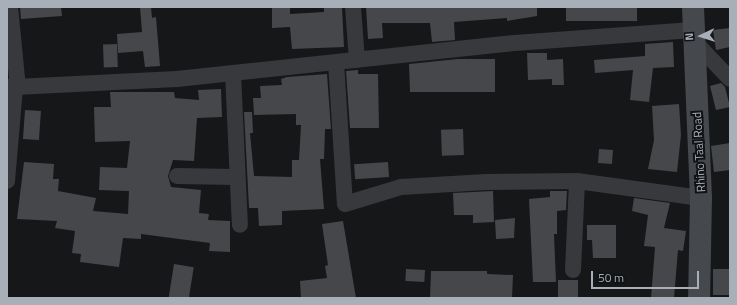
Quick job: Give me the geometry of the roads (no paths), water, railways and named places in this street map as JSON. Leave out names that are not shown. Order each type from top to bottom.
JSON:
[{"type":"street","points":[[7,181],[11,87],[17,78],[10,7]]},
{"type":"street","points":[[353,7],[357,60]]},
{"type":"street","name":"Rhino Taal Road","points":[[693,7],[701,198],[699,298]]},
{"type":"street","points":[[11,87],[177,79],[515,42],[694,35],[730,79]]},
{"type":"street","points":[[336,62],[345,204],[401,187],[577,181],[701,198]]},
{"type":"street","points":[[233,73],[236,177],[240,225]]},
{"type":"street","points":[[176,176],[236,177]]},
{"type":"street","points":[[573,270],[577,181]]}]
